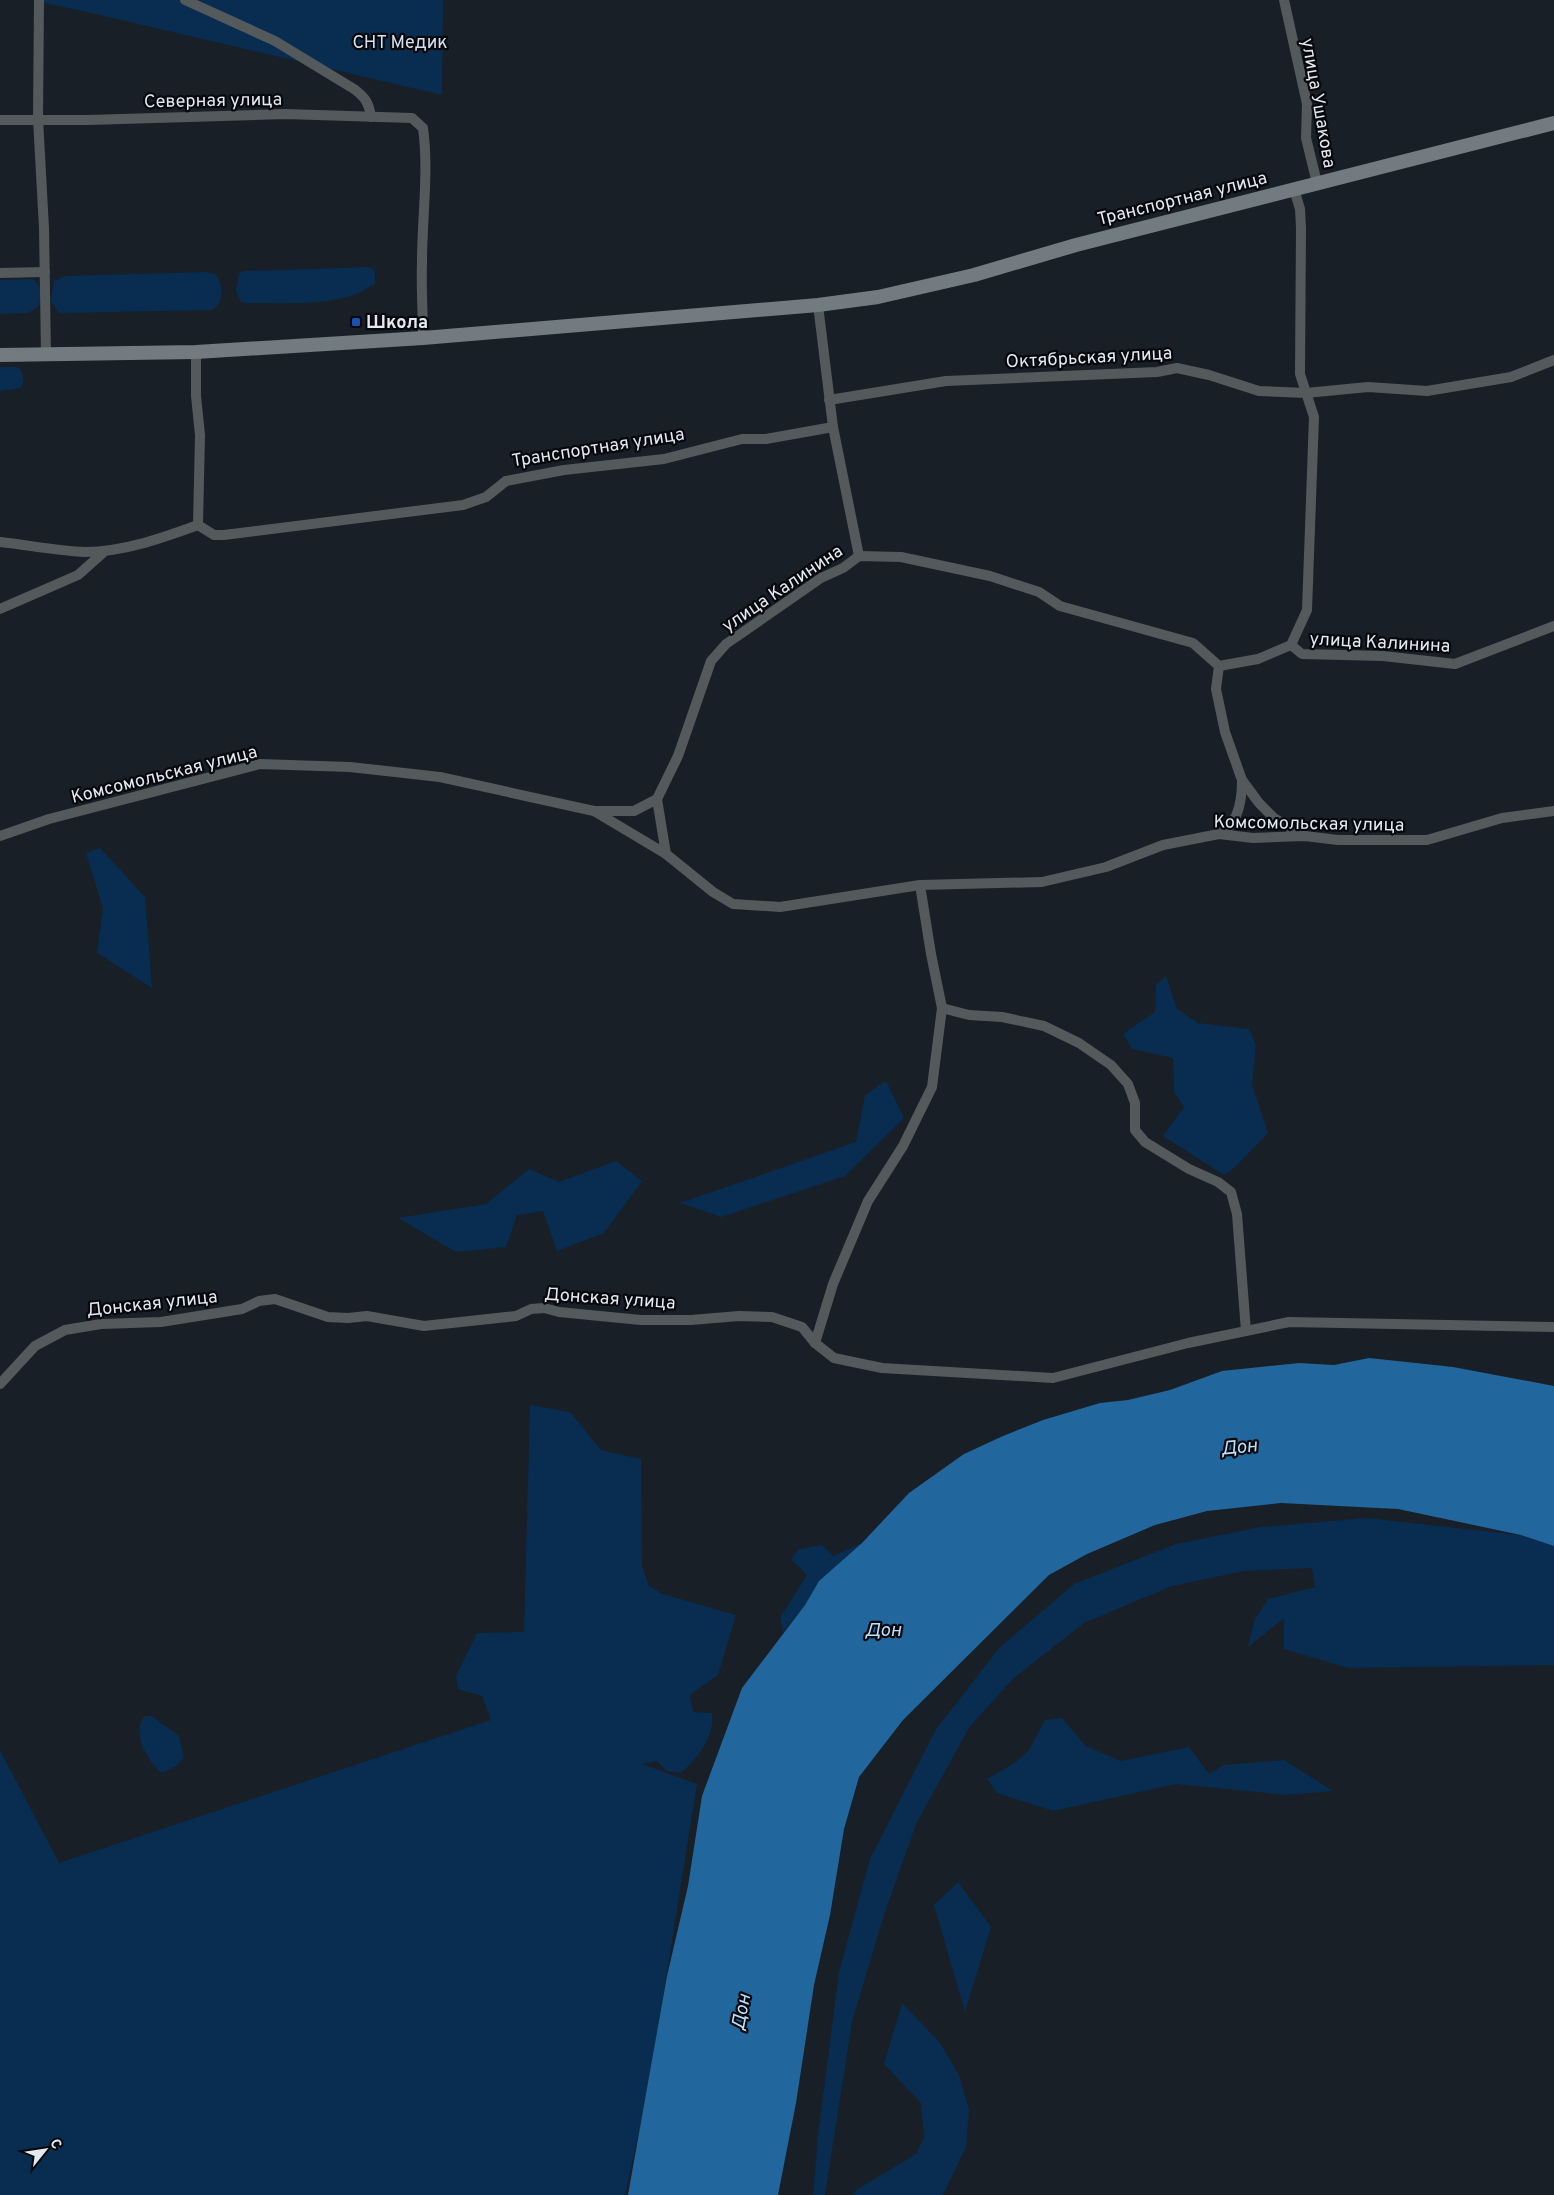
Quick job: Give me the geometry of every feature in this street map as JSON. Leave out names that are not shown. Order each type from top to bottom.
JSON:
[{"type":"main road","name":"Транспортная улица","points":[[0,355],[196,352],[423,338],[818,306],[878,297],[974,275],[1073,246],[1554,123]]},
{"type":"street","points":[[39,0],[38,119],[45,272],[46,354]]},
{"type":"street","points":[[184,0],[274,41],[354,89],[364,96],[369,104],[371,117]]},
{"type":"street","name":"улица Ушакова","points":[[1284,0],[1307,104],[1306,138],[1317,183]]},
{"type":"street","name":"Северная улица","points":[[0,120],[88,120],[285,114],[412,118],[423,128],[425,179],[422,262],[423,338]]},
{"type":"street","points":[[1294,189],[1300,209],[1301,228],[1300,374],[1314,417],[1307,610],[1291,645],[1258,659],[1219,666],[1216,689],[1226,732],[1242,780],[1259,803],[1274,818],[1305,836]]},
{"type":"street","points":[[0,273],[45,272]]},
{"type":"street","points":[[818,306],[833,427],[859,556]]},
{"type":"street","points":[[0,542],[84,552],[105,550],[154,540],[198,525],[200,435],[196,396],[196,352]]},
{"type":"street","name":"Октябрьская улица","points":[[830,400],[946,380],[1157,372],[1177,368],[1209,375],[1259,391],[1306,393],[1368,387],[1427,391],[1511,377],[1554,360]]},
{"type":"street","name":"Транспортная улица","points":[[198,525],[214,535],[224,535],[463,504],[486,497],[506,481],[564,470],[664,459],[742,439],[766,439],[833,427]]},
{"type":"street","points":[[0,609],[78,574],[105,550]]},
{"type":"street","name":"улица Калинина","points":[[657,799],[678,756],[711,660],[726,644],[821,578],[843,568],[859,556],[901,557],[990,576],[1039,592],[1060,606],[1193,643],[1219,666]]},
{"type":"street","name":"улица Калинина","points":[[1291,645],[1302,654],[1383,656],[1455,664],[1554,626]]},
{"type":"street","name":"Комсомольская улица","points":[[0,836],[49,819],[260,764],[350,767],[440,776],[594,811],[666,854],[713,892],[733,904],[780,907],[920,885],[1042,882],[1106,867],[1164,845],[1220,834],[1253,838],[1305,836],[1338,840],[1427,840],[1502,818],[1554,811]]},
{"type":"street","points":[[1220,834],[1228,830],[1236,814],[1242,798],[1242,780]]},
{"type":"street","points":[[594,811],[634,811],[657,799],[666,854]]},
{"type":"street","points":[[816,1343],[834,1284],[868,1200],[903,1146],[932,1087],[942,1008],[920,885]]},
{"type":"street","points":[[942,1008],[969,1015],[1002,1017],[1044,1026],[1079,1043],[1111,1065],[1128,1084],[1136,1103],[1135,1130],[1145,1142],[1189,1169],[1218,1182],[1231,1192],[1237,1214],[1246,1331]]},
{"type":"street","name":"Донская улица","points":[[0,1384],[35,1346],[65,1330],[101,1324],[161,1322],[242,1309],[259,1301],[275,1299],[328,1317],[367,1316],[424,1326],[516,1316],[531,1309],[544,1308],[558,1312],[641,1320],[691,1320],[739,1316],[772,1317],[802,1327],[816,1343],[834,1358],[882,1368],[1053,1378],[1188,1343],[1289,1322],[1554,1328]]},
{"type":"green space","name":"СНТ Медик","points":[[31,0],[443,0],[442,95],[87,12]]},
{"type":"green space","points":[[370,267],[375,271],[375,283],[347,297],[331,300],[297,303],[247,303],[241,302],[236,291],[239,274],[243,271]]},
{"type":"green space","points":[[206,272],[215,274],[221,288],[219,303],[212,310],[63,313],[58,312],[51,301],[54,281],[66,276]]},
{"type":"green space","points":[[32,279],[38,284],[41,292],[38,307],[28,313],[0,314],[0,280]]},
{"type":"green space","points":[[0,367],[17,367],[21,370],[24,381],[21,388],[0,391]]},
{"type":"green space","points":[[100,848],[145,897],[152,988],[97,953],[103,908],[86,853]]},
{"type":"green space","points":[[1166,976],[1177,1009],[1198,1023],[1249,1029],[1256,1045],[1252,1085],[1268,1133],[1235,1167],[1224,1175],[1163,1136],[1184,1107],[1174,1092],[1173,1058],[1132,1049],[1123,1034],[1155,1012],[1156,985]]},
{"type":"green space","points":[[886,1081],[904,1118],[845,1176],[721,1217],[680,1203],[856,1142],[865,1095]]},
{"type":"green space","points":[[616,1161],[642,1181],[604,1233],[557,1251],[543,1211],[517,1215],[506,1247],[456,1252],[398,1218],[486,1204],[529,1169],[559,1182]]},
{"type":"green space","points":[[530,1405],[570,1412],[601,1450],[641,1459],[642,1566],[649,1586],[663,1594],[736,1615],[718,1675],[690,1695],[693,1712],[712,1713],[711,1730],[699,1754],[681,1773],[666,1771],[657,1761],[642,1764],[697,1784],[649,2085],[625,2195],[0,2195],[0,1750],[59,1863],[491,1720],[482,1696],[458,1689],[456,1676],[477,1633],[524,1632]]},
{"type":"green space","points":[[1366,1518],[1521,1535],[1554,1546],[1554,1665],[1348,1668],[1284,1649],[1284,1618],[1248,1647],[1255,1619],[1268,1599],[1315,1587],[1312,1568],[1244,1571],[1172,1586],[1084,1623],[1014,1678],[970,1726],[916,1824],[883,1918],[852,2022],[825,2195],[813,2195],[818,2135],[839,1972],[870,1859],[936,1729],[1000,1647],[1074,1584],[1176,1544],[1261,1527]]},
{"type":"green space","points":[[862,1543],[819,1581],[805,1605],[783,1632],[780,1618],[807,1575],[791,1559],[799,1549],[822,1545],[833,1556]]},
{"type":"green space","points":[[145,1716],[152,1716],[179,1736],[184,1758],[176,1766],[162,1773],[151,1762],[140,1738],[139,1730]]},
{"type":"green space","points":[[1062,1718],[1086,1746],[1121,1761],[1189,1747],[1209,1774],[1224,1765],[1284,1760],[1333,1791],[1286,1795],[1176,1784],[1053,1811],[997,1793],[987,1779],[1016,1762],[1029,1750],[1045,1720]]},
{"type":"green space","points":[[958,1882],[991,1927],[965,2012],[934,1905]]},
{"type":"green space","points":[[902,2003],[940,2043],[959,2075],[969,2110],[966,2147],[943,2195],[853,2195],[856,2190],[916,2154],[924,2138],[921,2103],[884,2064]]},
{"type":"water","name":"Дон","points":[[1369,1358],[1453,1367],[1554,1386],[1554,1546],[1521,1535],[1398,1509],[1281,1503],[1207,1511],[1155,1525],[1087,1554],[1049,1575],[903,1720],[859,1777],[844,1829],[830,1915],[814,1985],[796,2103],[778,2195],[628,2195],[667,1976],[688,1886],[702,1796],[742,1688],[805,1605],[819,1581],[862,1543],[909,1493],[964,1454],[1003,1436],[1043,1420],[1100,1403],[1128,1400],[1170,1390],[1222,1371],[1299,1363],[1334,1365]]},
{"type":"place","name":"Школа","points":[[356,322]]}]
